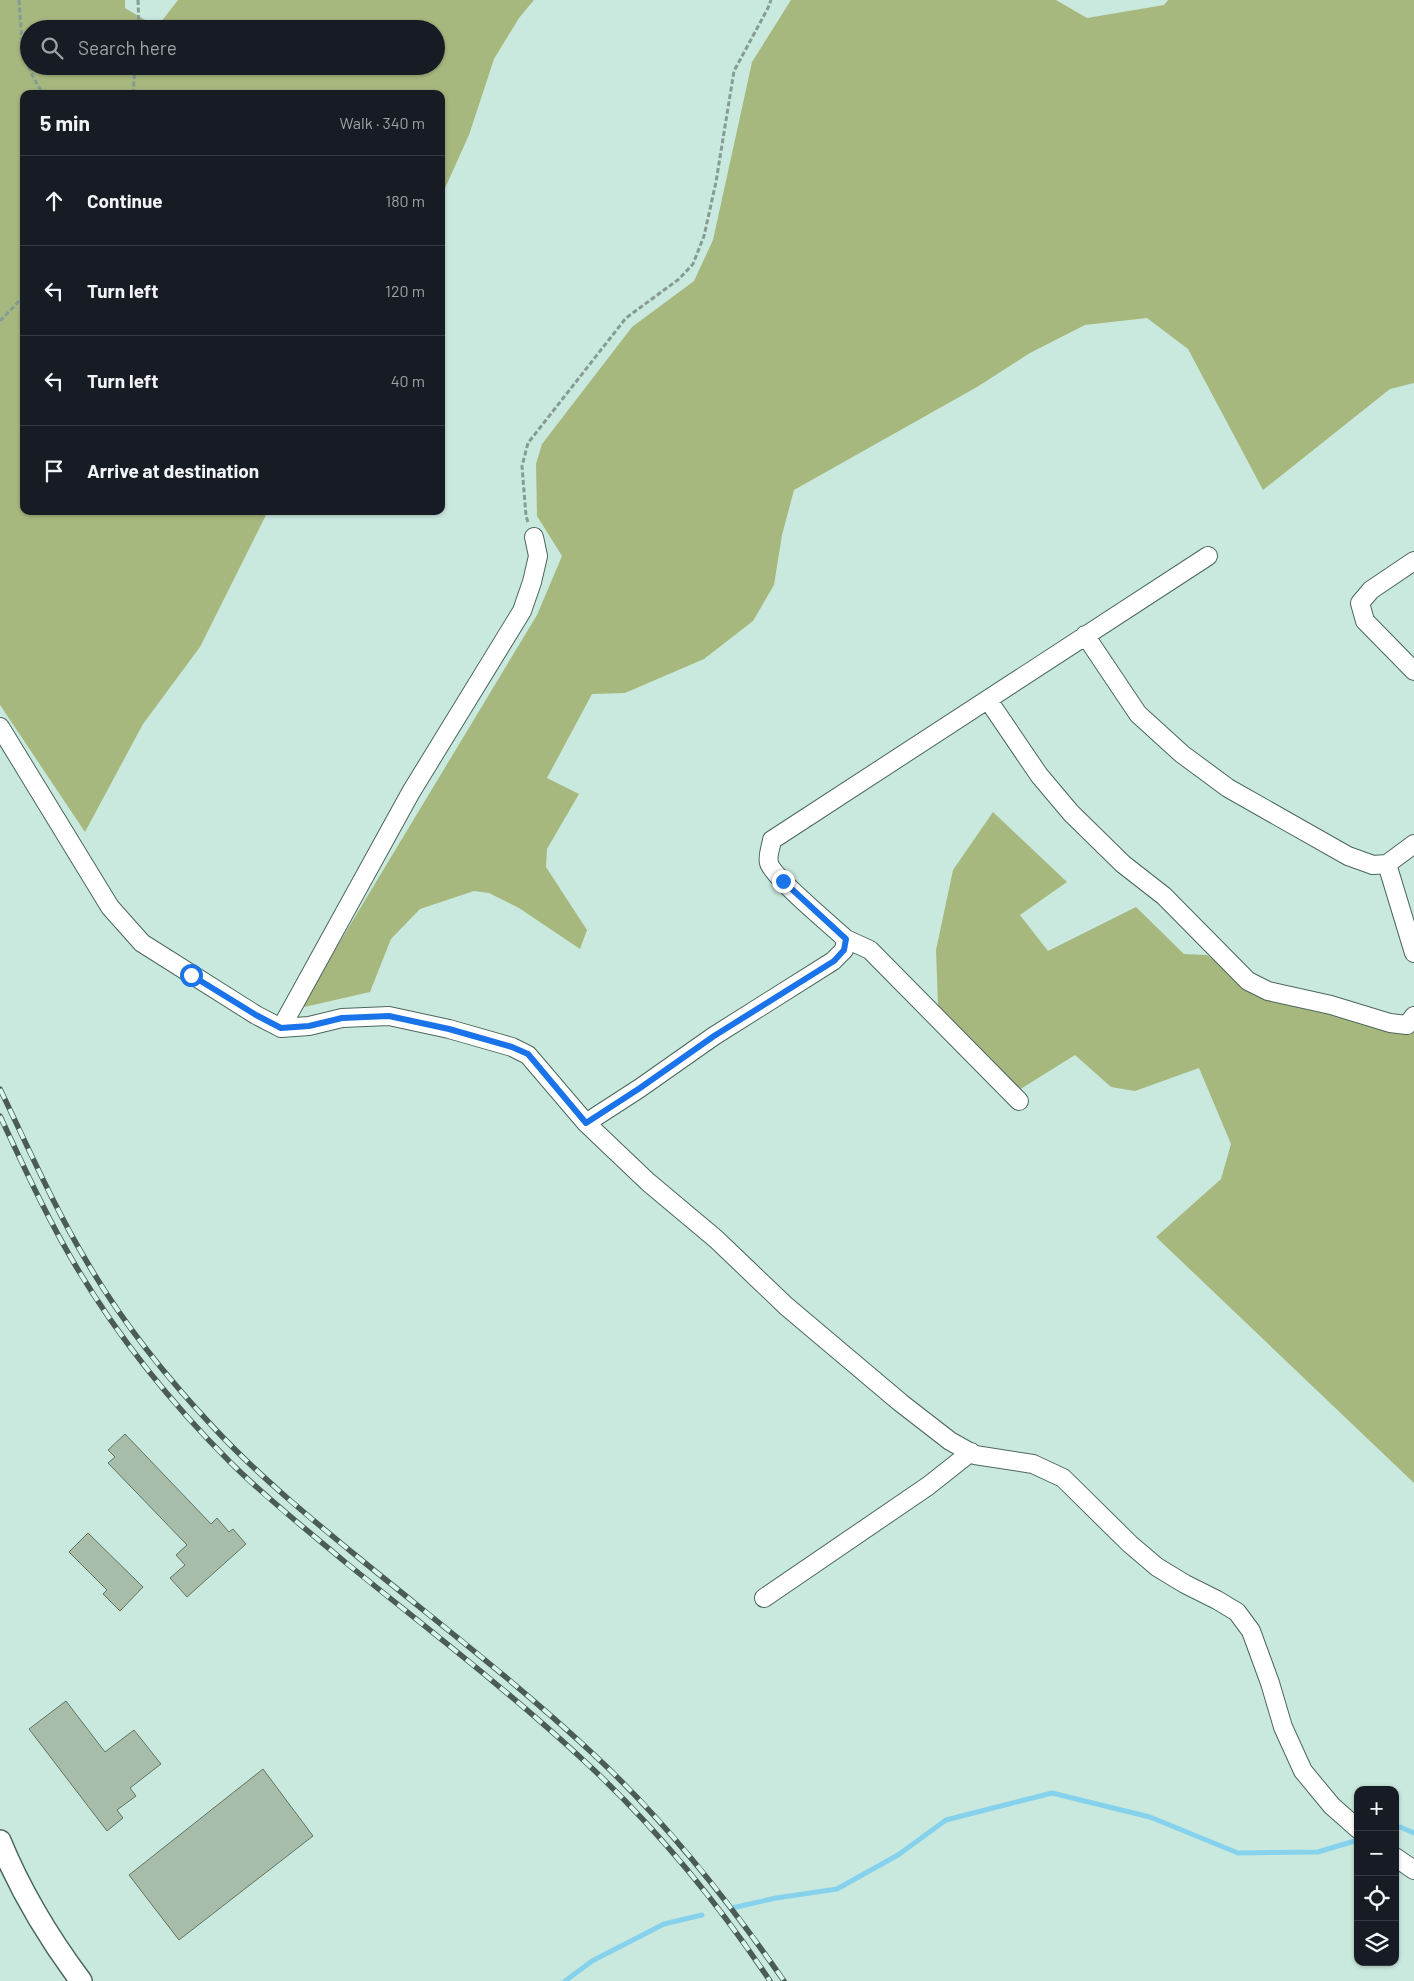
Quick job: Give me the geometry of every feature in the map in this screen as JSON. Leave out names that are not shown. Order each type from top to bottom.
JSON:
[{"type":"street","points":[[281,1028],[410,792],[522,611],[532,582],[538,556],[534,537]]},
{"type":"street","points":[[1019,1101],[870,950],[846,939],[783,881],[769,864],[772,840],[1208,556]]},
{"type":"street","points":[[1414,561],[1371,590],[1360,603],[1365,621],[1414,671]]},
{"type":"street","points":[[1085,635],[1138,714],[1182,754],[1228,788],[1348,856],[1373,865],[1388,864],[1414,844]]},
{"type":"street","points":[[988,700],[1039,775],[1071,813],[1123,864],[1164,896],[1248,981],[1268,991],[1331,1005],[1390,1023],[1407,1025],[1414,1016]]},
{"type":"street","points":[[0,727],[110,907],[142,944],[256,1015],[281,1028],[309,1026],[342,1018],[389,1016],[449,1029],[512,1047],[528,1054],[586,1123],[648,1182],[716,1239],[786,1306],[950,1441],[971,1452],[1033,1464],[1063,1478],[1130,1544],[1157,1567],[1184,1584],[1237,1612],[1251,1631],[1270,1683],[1283,1727],[1303,1771],[1332,1806],[1354,1825]]},
{"type":"street","points":[[1388,864],[1414,952]]},
{"type":"street","points":[[586,1123],[714,1036],[834,961],[844,950],[846,939]]},
{"type":"street","points":[[764,1598],[928,1486],[971,1452]]},
{"type":"street","points":[[0,1841],[26,1898],[56,1948],[81,1981]]},
{"type":"street","points":[[1399,1860],[1414,1870]]},
{"type":"path","points":[[19,0],[20,20]]},
{"type":"path","points":[[138,0],[139,20]]},
{"type":"path","points":[[534,537],[526,516],[522,466],[528,443],[626,318],[679,279],[693,264],[704,236],[716,182],[734,71],[771,0]]},
{"type":"path","points":[[32,75],[40,90]]},
{"type":"path","points":[[133,90],[134,75]]},
{"type":"path","points":[[0,321],[20,300]]},
{"type":"green space","points":[[0,0],[125,0],[125,8],[145,20],[20,20],[20,75],[445,75],[445,20],[162,20],[178,0],[534,0],[519,18],[494,59],[469,135],[445,188],[445,90],[20,90],[20,515],[266,515],[200,647],[143,724],[85,832],[0,705]]},
{"type":"green space","points":[[791,0],[1056,0],[1087,18],[1164,5],[1168,0],[1414,0],[1414,383],[1390,389],[1263,490],[1188,349],[1147,318],[1085,325],[1030,353],[977,387],[794,490],[782,535],[774,585],[753,621],[704,659],[625,693],[592,694],[547,778],[579,794],[547,849],[546,867],[587,930],[580,949],[519,908],[489,893],[474,891],[420,909],[391,939],[370,992],[300,1008],[537,615],[562,556],[537,516],[536,464],[542,444],[632,327],[694,281],[713,240],[752,62]]},
{"type":"green space","points":[[993,812],[1067,882],[1020,915],[1048,951],[1136,907],[1184,954],[1207,955],[1262,995],[1414,1025],[1414,1483],[1156,1237],[1221,1179],[1231,1144],[1199,1068],[1135,1091],[1111,1087],[1075,1055],[1019,1090],[938,1006],[936,950],[953,870]]},
{"type":"building","points":[[125,1434],[211,1524],[217,1518],[229,1532],[233,1529],[246,1544],[187,1597],[170,1578],[185,1565],[176,1555],[187,1545],[108,1463],[115,1457],[108,1450]]},
{"type":"building","points":[[88,1533],[143,1587],[120,1611],[103,1594],[107,1590],[69,1552]]},
{"type":"building","points":[[66,1701],[105,1752],[134,1730],[161,1764],[130,1788],[136,1796],[117,1810],[123,1818],[107,1831],[29,1729]]},
{"type":"building","points":[[263,1769],[313,1836],[179,1940],[129,1875]]},
{"type":"waterway","points":[[732,1908],[776,1898],[837,1889],[898,1855],[946,1820],[1052,1793],[1150,1817],[1238,1853],[1318,1852],[1354,1841]]},
{"type":"waterway","points":[[1399,1827],[1414,1833]]},
{"type":"waterway","points":[[565,1981],[592,1961],[664,1924],[702,1915]]},
{"type":"railway","points":[[0,1089],[52,1198],[87,1262],[130,1328],[197,1410],[249,1463],[285,1496],[534,1701],[617,1777],[669,1832],[717,1890],[784,1981]]},
{"type":"railway","points":[[0,1116],[66,1250],[110,1320],[167,1394],[208,1440],[272,1501],[523,1706],[607,1782],[682,1863],[728,1921],[770,1981]]},
{"type":"route","points":[[191,975],[281,1028],[309,1026],[342,1018],[389,1016],[449,1029],[512,1047],[528,1054],[586,1123],[714,1036],[834,961],[844,950],[846,939],[783,881]]}]
